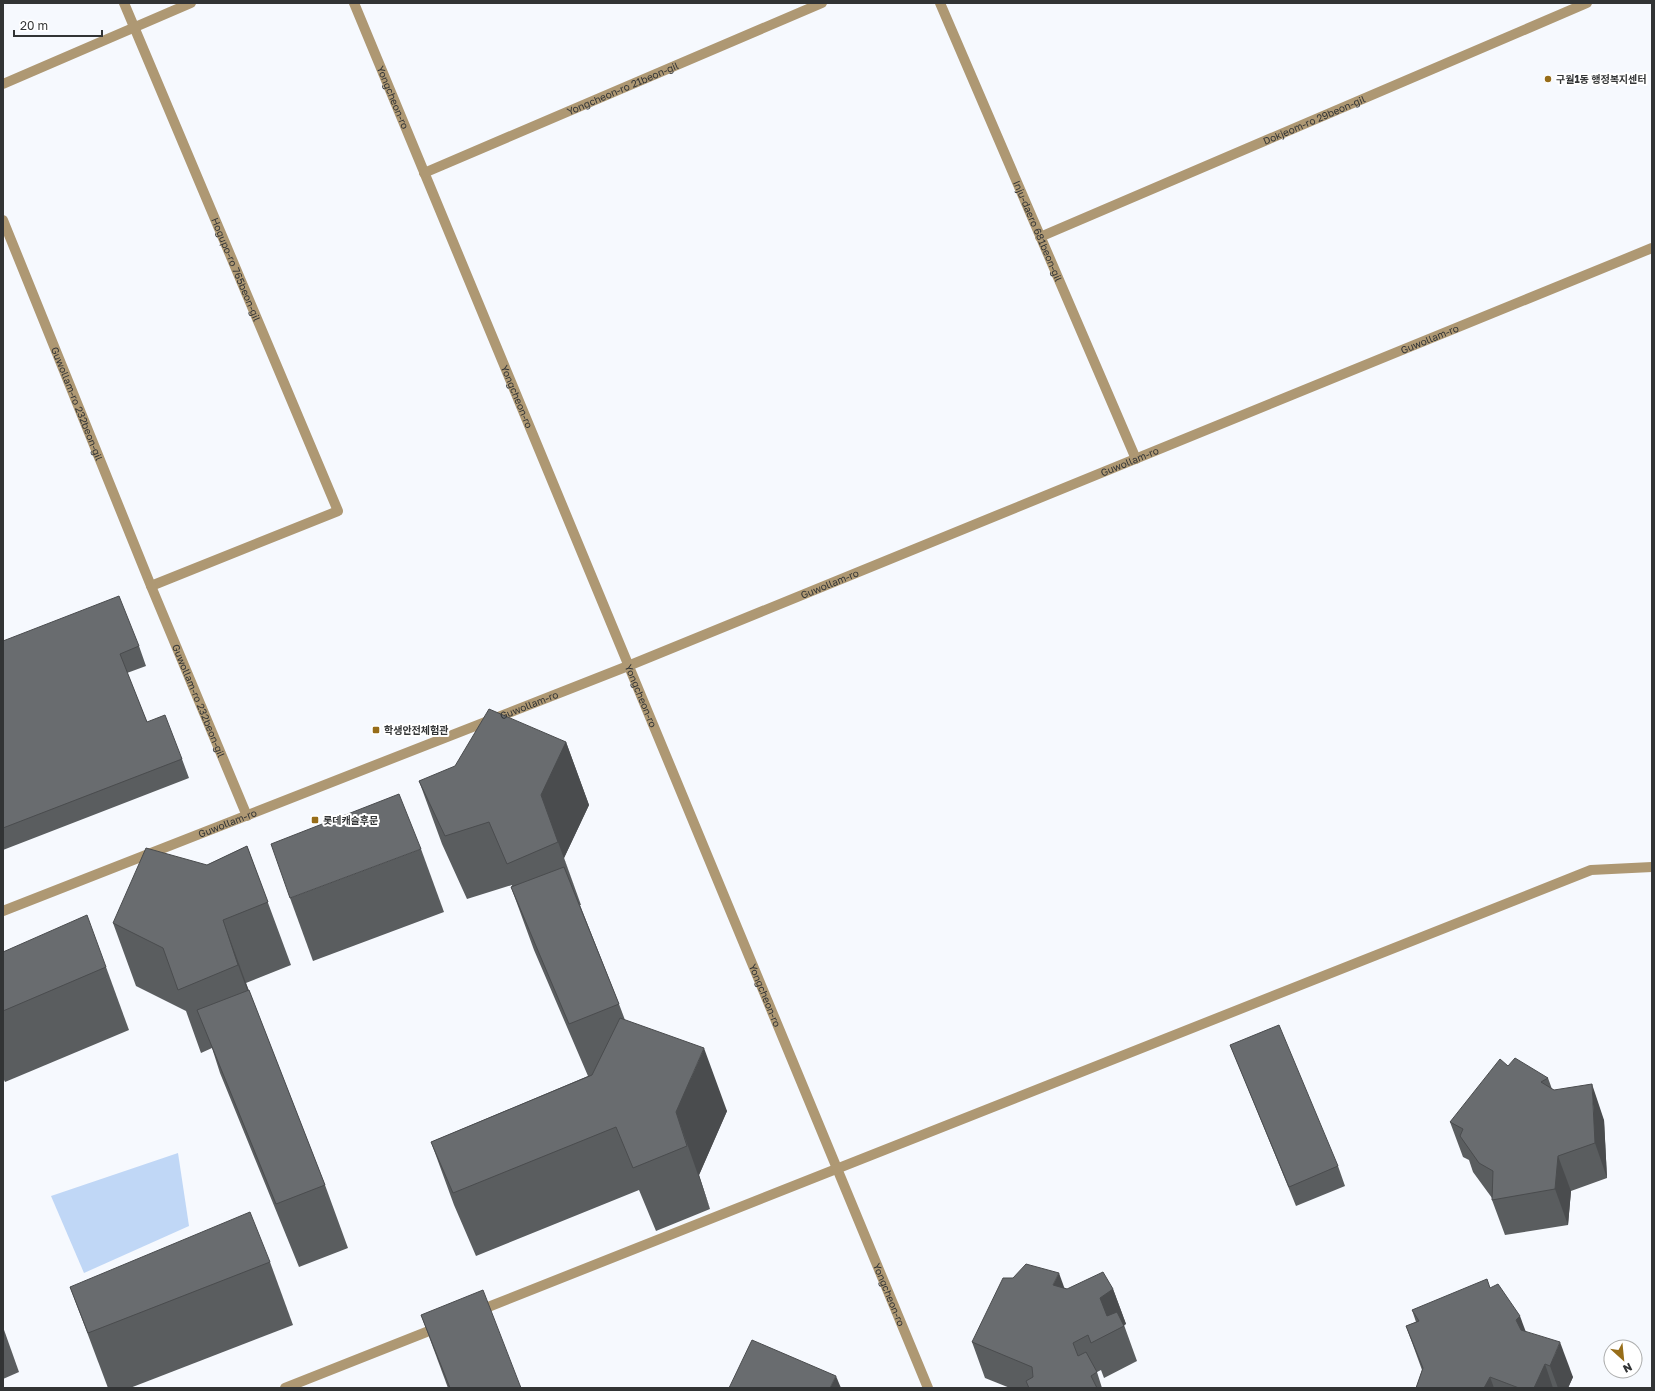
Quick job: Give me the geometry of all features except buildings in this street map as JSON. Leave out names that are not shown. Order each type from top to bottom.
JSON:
[{"type":"street","name":"Hogupo-ro 765beon-gil","points":[[124,3],[338,511],[151,586]]},
{"type":"street","points":[[3,84],[191,3]]},
{"type":"street","name":"Yongcheon-ro","points":[[354,3],[928,1388]]},
{"type":"street","name":"Yongcheon-ro 21beon-gil","points":[[424,174],[822,3]]},
{"type":"street","name":"Inju-daero 681beon-gil","points":[[940,3],[1136,459]]},
{"type":"street","name":"Dokjeom-ro 29beon-gil","points":[[1040,236],[1568,7],[1587,3]]},
{"type":"street","name":"Guwollam-ro 232beon-gil","points":[[3,220],[151,586],[247,816]]},
{"type":"street","name":"Guwollam-ro","points":[[3,911],[628,666],[1652,248]]},
{"type":"street","points":[[469,1315],[1591,870],[1652,867]]},
{"type":"street","points":[[285,1388],[447,1324]]},
{"type":"shaded area","points":[[178,1153],[189,1226],[84,1273],[51,1196]]},
{"type":"place","name":"구월1동 행정복지센터","points":[[1548,79]]},
{"type":"place","name":"학생안전체험관","points":[[376,730]]},
{"type":"place","name":"롯데캐슬후문","points":[[315,820]]}]
